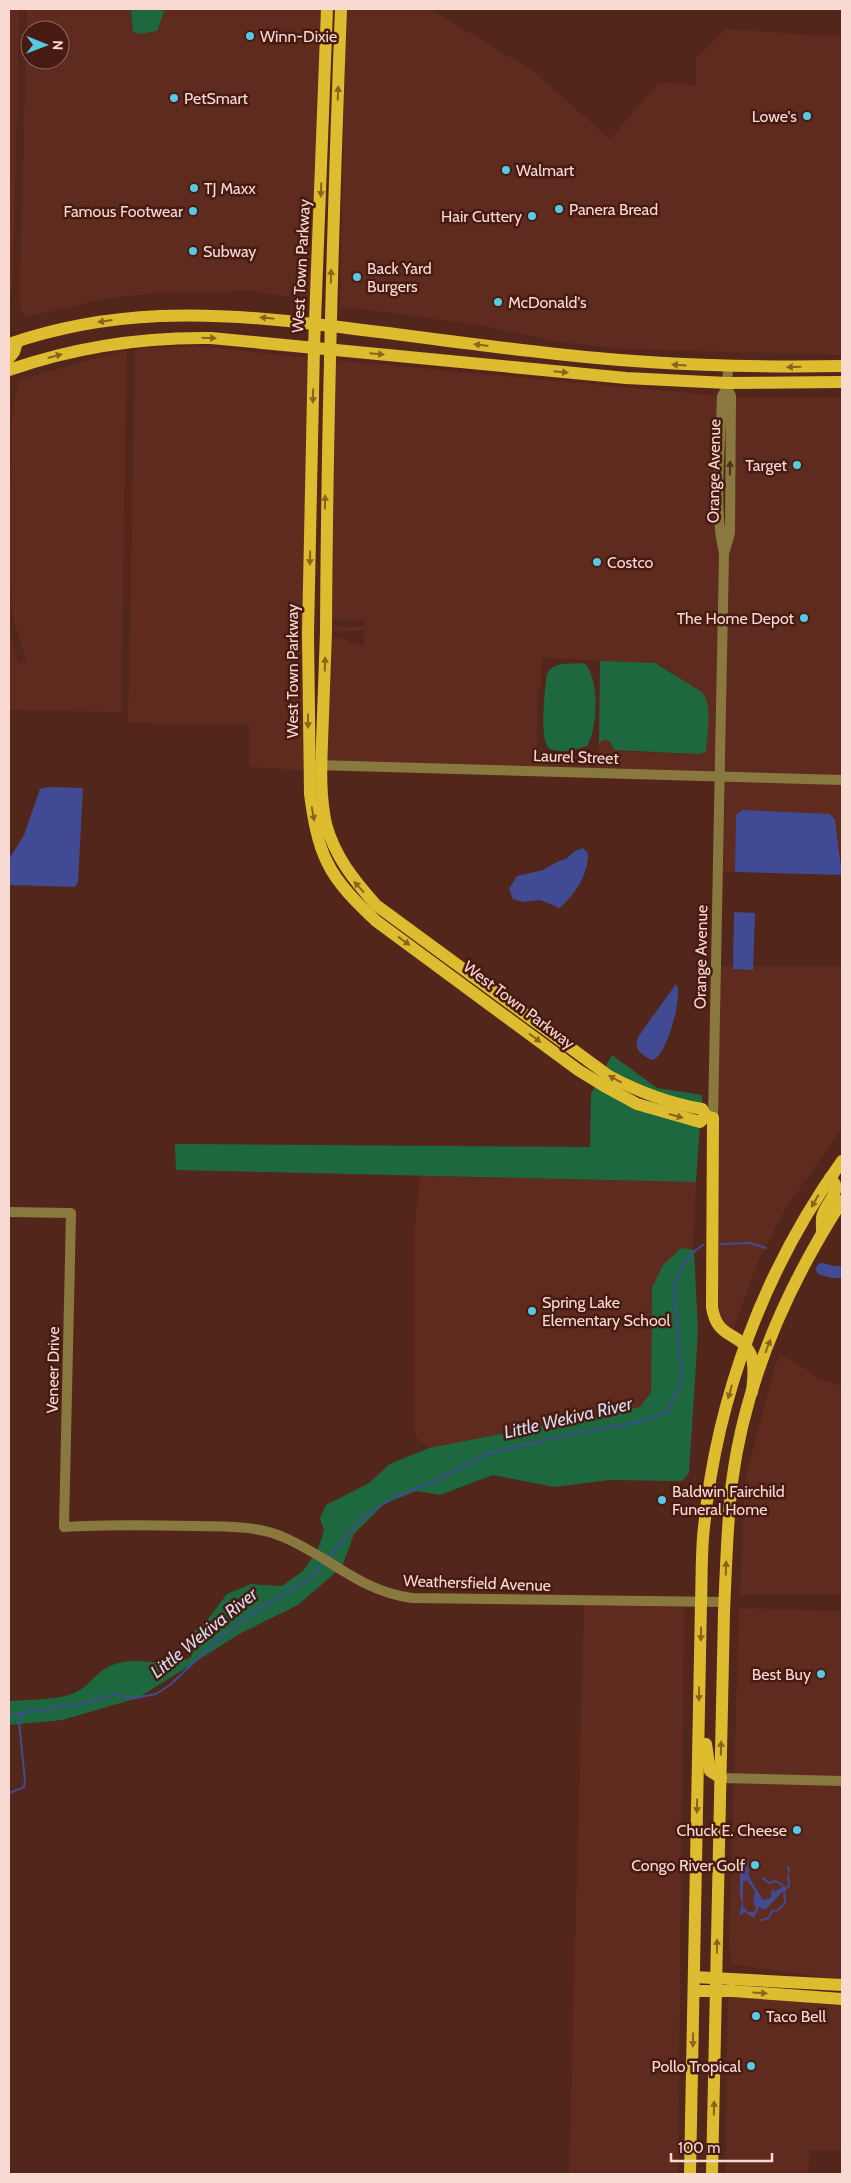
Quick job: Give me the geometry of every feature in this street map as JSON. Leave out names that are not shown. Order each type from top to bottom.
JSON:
[{"type":"main road","name":"West Town Parkway","points":[[315,765],[308,623],[314,347],[327,9]]},
{"type":"main road","name":"West Town Parkway","points":[[341,9],[328,348],[325,502],[326,633],[315,765],[310,794],[314,820],[327,862],[349,896],[376,921],[578,1070],[637,1104],[700,1122],[710,1117]]},
{"type":"main road","points":[[9,358],[14,352],[13,343],[98,322],[152,316],[227,315],[329,325],[619,361],[728,367],[842,366]]},
{"type":"main road","points":[[9,370],[78,350],[153,339],[228,338],[626,378],[727,386],[842,382]]},
{"type":"main road","points":[[495,364],[530,351]]},
{"type":"main road","points":[[524,368],[537,361],[561,355]]},
{"type":"main road","name":"Orange Avenue","points":[[710,1117],[712,1307],[714,1320],[718,1326],[744,1346]]},
{"type":"main road","points":[[690,2174],[701,1603],[704,1528],[710,1476],[720,1431],[744,1346],[773,1279],[802,1223],[842,1161]]},
{"type":"main road","points":[[822,1233],[823,1214],[836,1188],[835,1182],[830,1178]]},
{"type":"main road","points":[[712,2174],[727,1529],[732,1481],[752,1392],[768,1346],[798,1276],[842,1201]]},
{"type":"main road","points":[[744,1346],[751,1354],[754,1369],[752,1392]]},
{"type":"main road","points":[[699,1724],[706,1734],[707,1760],[710,1771],[721,1778]]},
{"type":"main road","points":[[694,1977],[842,1986]]},
{"type":"main road","points":[[694,1991],[842,1999]]},
{"type":"street","name":"Orange Avenue","points":[[710,1117],[721,776],[724,554],[720,535],[722,396],[727,386],[728,367]]},
{"type":"street","name":"Laurel Street","points":[[315,765],[842,780]]},
{"type":"street","name":"Veneer Drive","points":[[9,1212],[71,1213],[64,1527]]},
{"type":"street","name":"Weathersfield Avenue","points":[[64,1527],[110,1524],[256,1529],[282,1536],[382,1592],[412,1598],[725,1602]]},
{"type":"street","points":[[721,1778],[842,1781]]},
{"type":"shaded area","points":[[9,9],[19,9],[12,286],[9,309]]},
{"type":"shaded area","points":[[27,9],[131,9],[133,32],[157,31],[165,9],[323,9],[312,301],[255,291],[163,292],[104,299],[26,317],[20,307],[25,70],[70,70],[70,20],[27,20]]},
{"type":"shaded area","points":[[346,9],[429,9],[533,71],[610,139],[658,84],[670,82],[696,86],[695,59],[726,29],[842,37],[842,355],[621,349],[554,341],[480,325],[340,306]]},
{"type":"shaded area","points":[[197,346],[310,358],[305,770],[249,767],[249,724],[128,723],[135,349]]},
{"type":"shaded area","points":[[127,350],[121,712],[9,710],[9,628],[18,663],[26,662],[11,608],[9,548],[12,418],[17,386],[20,379]]},
{"type":"shaded area","points":[[332,360],[722,396],[717,773],[325,762],[329,639],[345,639],[350,644],[364,646],[364,639],[356,638],[365,637],[364,630],[330,632],[330,626],[364,627],[365,620],[329,619]],"holes":[[[542,658],[655,663],[662,665],[675,675],[707,712],[706,752],[698,754],[630,752],[614,750],[610,741],[604,740],[599,743],[598,757],[537,756],[537,690],[541,689]]]},
{"type":"shaded area","points":[[730,397],[842,397],[842,776],[725,773]]},
{"type":"shaded area","points":[[725,780],[842,783],[842,865],[835,820],[736,815],[735,872],[723,872]]},
{"type":"shaded area","points":[[721,966],[842,966],[842,1127],[783,1213],[757,1264],[732,1333],[717,1319],[717,1118]]},
{"type":"shaded area","name":"Spring Lake Elementary School","points":[[420,1176],[696,1182],[693,1250],[681,1249],[652,1288],[651,1393],[640,1407],[429,1448],[415,1436],[414,1232]]},
{"type":"shaded area","points":[[780,1355],[797,1363],[818,1378],[842,1386],[842,1595],[740,1595],[745,1480],[775,1366]]},
{"type":"shaded area","points":[[584,1605],[684,1606],[678,2174],[569,2174]]},
{"type":"shaded area","points":[[739,1608],[842,1611],[842,1778],[734,1775]]},
{"type":"shaded area","points":[[734,1782],[842,1785],[842,1980],[731,1964],[729,1941]]},
{"type":"shaded area","points":[[728,1994],[842,2003],[842,2151],[810,2150],[808,2174],[725,2174]]},
{"type":"green space","points":[[131,9],[165,9],[157,31],[140,34],[133,32]]},
{"type":"green space","points":[[600,662],[655,663],[702,692],[708,712],[706,752],[698,754],[614,750],[610,741],[604,740],[599,743]]},
{"type":"green space","points":[[584,663],[593,679],[595,691],[595,716],[591,738],[587,746],[568,751],[553,750],[546,743],[543,725],[547,674],[558,665]]},
{"type":"green space","points":[[612,1055],[657,1088],[702,1095],[702,1106],[674,1101],[605,1068]]},
{"type":"green space","points":[[596,1085],[700,1125],[696,1182],[176,1170],[175,1144],[590,1147],[591,1094]]},
{"type":"green space","points":[[681,1248],[694,1250],[698,1332],[689,1473],[682,1481],[609,1480],[554,1487],[493,1475],[440,1495],[416,1491],[384,1504],[354,1534],[342,1567],[317,1551],[324,1531],[320,1518],[326,1505],[369,1483],[390,1464],[429,1448],[640,1407],[651,1392],[652,1288],[663,1265]]},
{"type":"green space","points":[[313,1557],[336,1572],[298,1605],[241,1633],[138,1698],[62,1720],[9,1725],[9,1701],[68,1695],[81,1689],[104,1669],[119,1663],[134,1661],[159,1663],[175,1649],[187,1660],[192,1656],[181,1644],[208,1619],[227,1594],[251,1584],[282,1586],[303,1571]]},
{"type":"water","points":[[49,787],[83,788],[78,882],[75,887],[9,885],[9,859],[24,835],[40,789]]},
{"type":"water","points":[[742,810],[830,814],[835,820],[842,875],[735,872],[736,815]]},
{"type":"water","points":[[583,848],[588,853],[586,869],[576,890],[560,908],[540,900],[524,902],[513,899],[509,889],[517,876],[543,870]]},
{"type":"water","points":[[734,912],[755,913],[753,970],[733,969]]},
{"type":"water","points":[[676,984],[678,999],[673,1024],[663,1048],[658,1056],[652,1060],[639,1051],[637,1045],[638,1037]]},
{"type":"water","points":[[748,1861],[749,1877],[763,1900],[771,1898],[772,1888],[774,1892],[784,1886],[785,1889],[765,1910],[759,1907],[754,1918],[745,1912],[739,1916],[742,1902],[740,1897],[740,1862],[742,1864]],"holes":[[[747,1880],[755,1892],[753,1901],[756,1909],[754,1912],[748,1912],[743,1906],[743,1882]]]},
{"type":"waterway","name":"Little Wekiva River","points":[[720,1244],[750,1243],[766,1248]]},
{"type":"waterway","name":"Little Wekiva River","points":[[329,1556],[363,1517],[396,1496],[429,1484],[487,1454],[553,1438],[638,1422],[666,1413],[682,1383],[674,1289],[681,1269],[691,1254],[703,1245]]},
{"type":"waterway","name":"Little Wekiva River","points":[[822,1269],[842,1272]]},
{"type":"waterway","name":"Little Wekiva River","points":[[9,1715],[85,1703],[114,1695],[135,1698],[156,1694],[170,1685],[221,1637],[249,1615],[310,1578],[321,1565]]},
{"type":"waterway","points":[[9,1793],[24,1787],[19,1722],[20,1716],[26,1712]]},
{"type":"waterway","points":[[788,1867],[789,1872]]},
{"type":"waterway","points":[[788,1875],[789,1884]]},
{"type":"waterway","points":[[763,1878],[769,1883],[776,1881],[784,1886]]},
{"type":"waterway","points":[[761,1920],[769,1918],[772,1911],[778,1910],[785,1903],[784,1890],[789,1886]]},
{"type":"place","name":"Winn-Dixie","points":[[250,36]]},
{"type":"place","name":"PetSmart","points":[[174,98]]},
{"type":"place","name":"Lowe's","points":[[807,116]]},
{"type":"place","name":"Walmart","points":[[506,170]]},
{"type":"place","name":"TJ Maxx","points":[[194,188]]},
{"type":"place","name":"Panera Bread","points":[[559,209]]},
{"type":"place","name":"Famous Footwear","points":[[193,211]]},
{"type":"place","name":"Hair Cuttery","points":[[532,216]]},
{"type":"place","name":"Subway","points":[[193,251]]},
{"type":"place","name":"Back Yard Burgers","points":[[357,277]]},
{"type":"place","name":"McDonald's","points":[[498,302]]},
{"type":"place","name":"Target","points":[[797,465]]},
{"type":"place","name":"Costco","points":[[597,562]]},
{"type":"place","name":"The Home Depot","points":[[804,618]]},
{"type":"place","name":"Spring Lake Elementary School","points":[[532,1311]]},
{"type":"place","name":"Baldwin Fairchild Funeral Home","points":[[662,1500]]},
{"type":"place","name":"Best Buy","points":[[821,1674]]},
{"type":"place","name":"Chuck E. Cheese","points":[[797,1830]]},
{"type":"place","name":"Congo River Golf","points":[[755,1865]]},
{"type":"place","name":"Taco Bell","points":[[756,2016]]},
{"type":"place","name":"Pollo Tropical","points":[[751,2066]]}]
